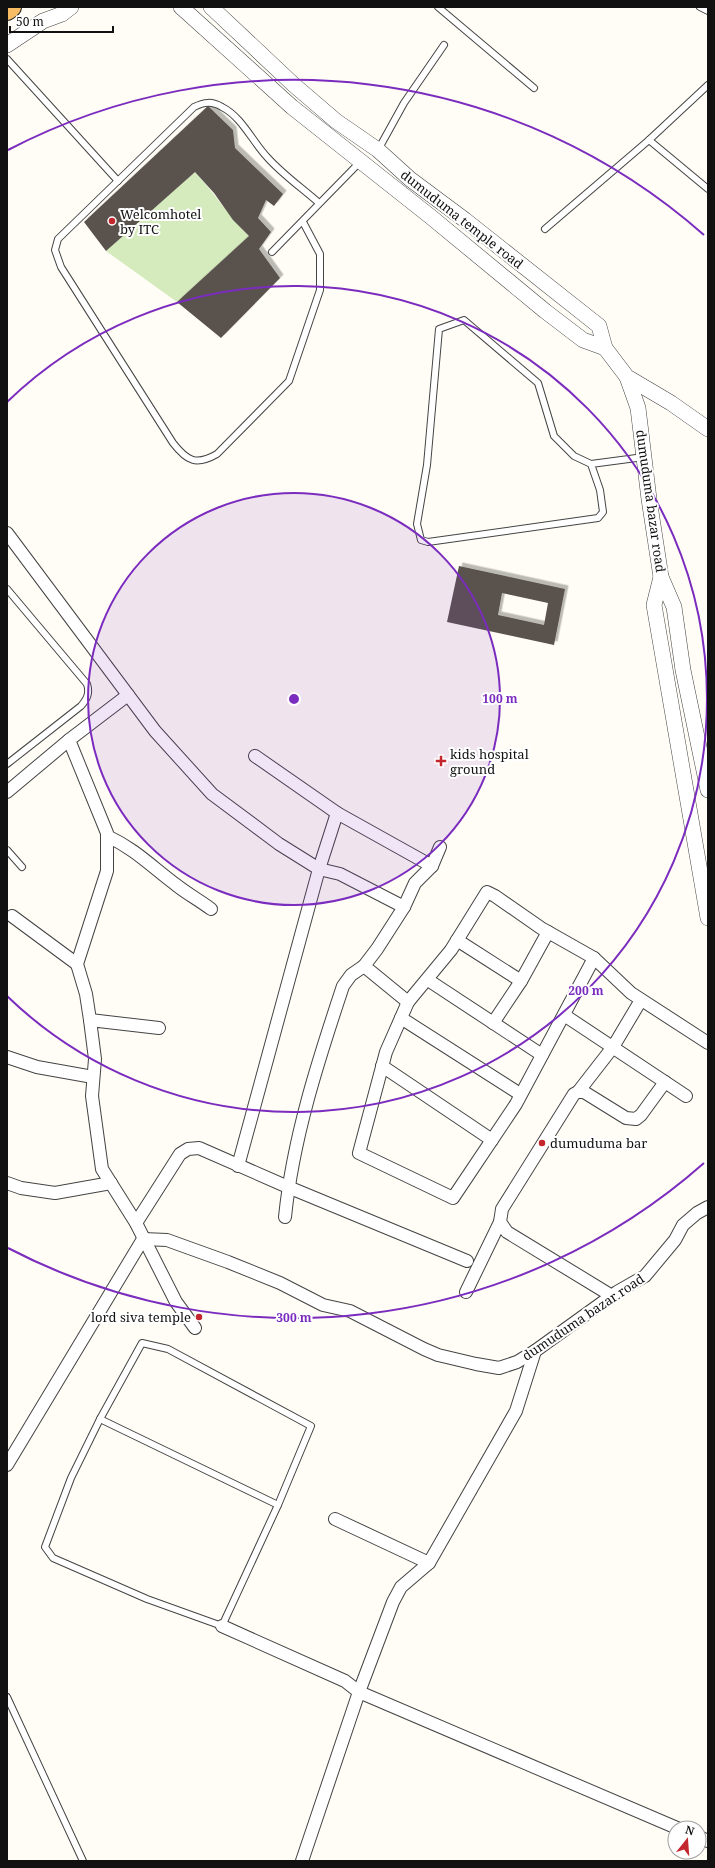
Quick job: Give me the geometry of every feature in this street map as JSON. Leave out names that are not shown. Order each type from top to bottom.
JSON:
[{"type":"highway","points":[[7,10],[11,7]]},
{"type":"street","points":[[7,45],[43,21],[62,14],[71,7]]},
{"type":"street","points":[[181,7],[292,107],[545,311],[583,340],[606,348]]},
{"type":"street","name":"dumuduma temple road","points":[[211,7],[294,85],[336,121],[378,150],[410,179],[599,326],[606,348],[627,377],[671,403],[708,429]]},
{"type":"street","name":"dumuduma bazar road","points":[[627,377],[638,408],[648,499],[660,577],[674,607],[683,670],[708,790]]},
{"type":"street","points":[[7,533],[155,731],[212,794],[279,844],[319,869],[340,874],[404,907]]},
{"type":"street","points":[[660,577],[654,605],[708,918]]},
{"type":"street","points":[[7,792],[69,740],[128,695]]},
{"type":"street","points":[[69,740],[107,836],[107,872],[77,964],[86,994],[95,1059],[92,1096],[102,1169],[136,1223],[176,1302],[195,1328]]},
{"type":"street","points":[[255,756],[337,813],[432,866]]},
{"type":"street","points":[[238,1166],[319,869],[337,813]]},
{"type":"street","points":[[107,836],[134,850],[176,886],[189,893],[211,909]]},
{"type":"street","points":[[285,1217],[288,1187],[316,1066],[343,986],[351,975],[364,966],[377,949],[404,907],[415,883],[432,866],[440,847]]},
{"type":"street","points":[[594,958],[520,1094],[492,1140],[453,1198],[359,1153],[386,1052],[408,1002],[428,980],[451,950],[487,892],[548,932],[594,958],[631,993],[708,1043]]},
{"type":"street","points":[[12,916],[77,964]]},
{"type":"street","points":[[493,1023],[521,981],[548,932]]},
{"type":"street","points":[[457,940],[521,981]]},
{"type":"street","points":[[364,966],[408,1002]]},
{"type":"street","points":[[428,980],[542,1055]]},
{"type":"street","points":[[466,1292],[500,1222],[502,1209],[574,1094],[578,1092],[613,1048],[641,1000]]},
{"type":"street","points":[[564,1015],[686,1096]]},
{"type":"street","points":[[402,1018],[520,1094]]},
{"type":"street","points":[[90,1020],[159,1028]]},
{"type":"street","points":[[7,1057],[37,1067],[93,1077]]},
{"type":"street","points":[[382,1066],[492,1140]]},
{"type":"street","points":[[578,1092],[584,1092],[626,1118],[636,1119],[641,1115],[665,1082]]},
{"type":"street","points":[[136,1223],[180,1154],[188,1149],[199,1148],[238,1166],[467,1261]]},
{"type":"street","points":[[7,1183],[21,1188],[55,1193],[111,1183]]},
{"type":"street","name":"dumuduma bazar road","points":[[143,1239],[167,1240],[228,1262],[280,1283],[324,1305],[350,1311],[438,1355],[499,1368],[517,1362],[535,1351],[612,1296],[645,1276],[675,1240],[683,1225],[697,1213],[708,1207]]},
{"type":"street","points":[[500,1222],[507,1232],[612,1296]]},
{"type":"street","points":[[7,1465],[143,1239]]},
{"type":"street","points":[[302,1861],[360,1692],[393,1602],[401,1587],[429,1563],[516,1411],[535,1351]]},
{"type":"street","points":[[335,1519],[429,1563]]},
{"type":"street","points":[[222,1626],[345,1681],[360,1692],[667,1824]]},
{"type":"lane","points":[[438,7],[534,88]]},
{"type":"lane","points":[[700,7],[708,11]]},
{"type":"lane","points":[[378,150],[404,103],[444,45]]},
{"type":"lane","points":[[7,58],[118,181]]},
{"type":"lane","points":[[545,229],[649,140],[708,84]]},
{"type":"lane","points":[[303,222],[320,254],[320,290],[289,381],[217,454],[206,461],[195,460],[182,455],[61,267],[55,250],[58,239],[194,107],[203,102],[212,103],[223,107],[243,125],[257,147],[268,158],[319,203]]},
{"type":"lane","points":[[649,140],[708,189]]},
{"type":"lane","points":[[272,252],[303,222],[319,203],[360,161]]},
{"type":"lane","points":[[590,464],[600,490],[603,512],[598,518],[428,542],[420,540],[417,524],[428,465],[440,329],[464,320],[538,383],[554,436],[574,456],[590,464],[644,457]]},
{"type":"lane","points":[[7,764],[82,706],[87,699],[89,689],[87,684],[8,593]]},
{"type":"lane","points":[[7,850],[22,867]]},
{"type":"lane","points":[[142,1343],[168,1350],[311,1426],[278,1505],[222,1626],[148,1598],[53,1558],[45,1547],[71,1478],[100,1420],[142,1343]]},
{"type":"lane","points":[[100,1420],[278,1505]]},
{"type":"lane","points":[[7,1697],[83,1861]]},
{"type":"green space","points":[[195,172],[249,236],[177,302],[106,251]]},
{"type":"building","name":"Welcomhotel by ITC","points":[[208,106],[233,130],[235,148],[283,194],[274,206],[266,200],[258,218],[271,232],[259,249],[280,278],[221,338],[177,302],[249,236],[233,220],[214,193],[195,172],[106,251],[84,222]]},
{"type":"building","points":[[459,566],[565,589],[554,645],[447,622]],"holes":[[[502,593],[548,603],[544,625],[498,615]]]},
{"type":"place","name":"Welcomhotel by ITC","points":[[112,221]]},
{"type":"place","name":"kids hospital ground","points":[[441,761]]},
{"type":"place","name":"dumuduma bar","points":[[542,1143]]},
{"type":"place","name":"lord siva temple","points":[[199,1317]]}]
